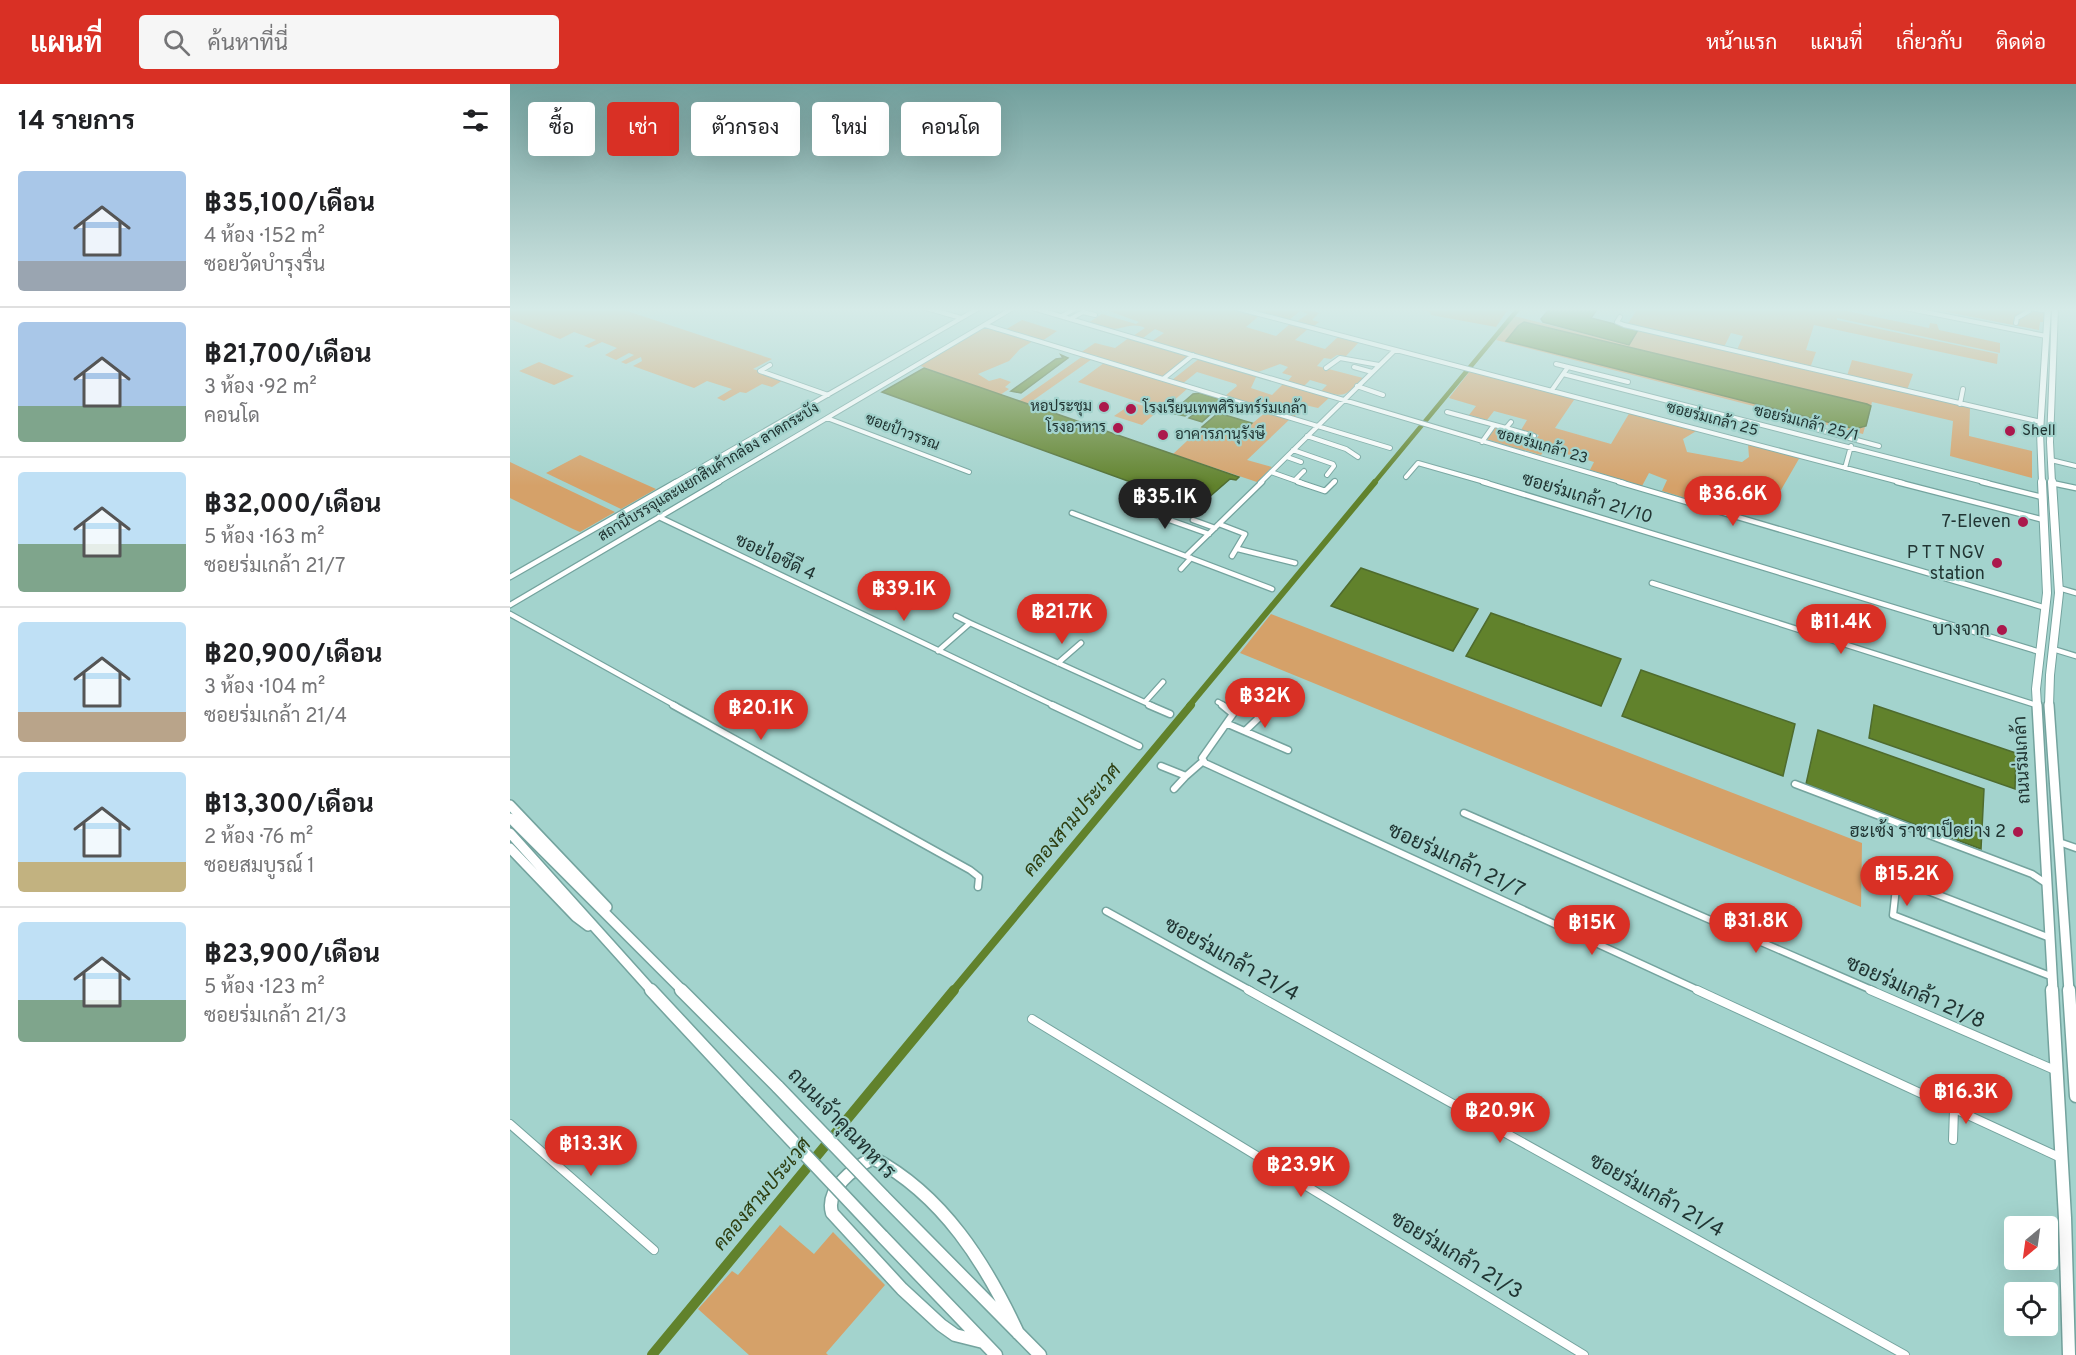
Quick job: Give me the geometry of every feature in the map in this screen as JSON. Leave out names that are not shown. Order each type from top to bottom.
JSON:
[{"type":"main road","name":"ถนนร่มเกล้า","points":[[2044,367],[2041,422],[2042,496],[2048,582],[2036,705],[2062,1158],[2069,1355]]},
{"type":"main road","name":"ถนนร่มเกล้า","points":[[2051,367],[2051,460],[2059,588],[2049,710],[2074,1027],[2076,1096]]},
{"type":"main road","name":"ถนนเจ้าคุณทหาร","points":[[510,805],[592,889],[615,921]]},
{"type":"main road","name":"ถนนเจ้าคุณทหาร","points":[[510,818],[615,921],[1040,1355]]},
{"type":"main road","points":[[510,833],[598,933],[746,1092],[996,1355]]},
{"type":"main road","points":[[510,848],[576,917],[598,933]]},
{"type":"main road","points":[[982,1342],[955,1335],[941,1325],[902,1289],[832,1213],[830,1203],[833,1195],[864,1162],[873,1158],[885,1163],[937,1209],[982,1263],[1018,1333]]},
{"type":"street","points":[[766,367],[760,371],[828,395]]},
{"type":"street","name":"สถานีบรรจุและแยกสินค้ากล่อง ลาดกระบัง","points":[[510,577],[876,367]]},
{"type":"street","name":"สถานีบรรจุและแยกสินค้ากล่อง ลาดกระบัง","points":[[510,605],[914,367]]},
{"type":"street","points":[[1124,367],[1390,448]]},
{"type":"street","points":[[1163,379],[1178,367]]},
{"type":"street","name":"ซอยร่มเกล้า 23","points":[[1235,367],[2046,608]]},
{"type":"street","points":[[1355,367],[1372,372]]},
{"type":"street","points":[[1186,556],[1377,367]]},
{"type":"street","name":"ซอยร่มเกล้า 25","points":[[1465,367],[2044,520]]},
{"type":"street","points":[[1552,390],[1568,367]]},
{"type":"street","points":[[1569,367],[1628,382]]},
{"type":"street","points":[[1802,367],[2041,422]]},
{"type":"street","name":"ซอยร่มเกล้า 25/1","points":[[1563,374],[2042,496]]},
{"type":"street","points":[[1357,386],[1383,394]]},
{"type":"street","points":[[1960,404],[1963,389]]},
{"type":"street","points":[[1447,412],[1534,436]]},
{"type":"street","name":"ซอยป้าวรรณ","points":[[826,418],[969,472]]},
{"type":"street","points":[[1506,428],[1511,422]]},
{"type":"street","points":[[1482,442],[1494,425]]},
{"type":"street","points":[[1816,429],[1879,446]]},
{"type":"street","points":[[1306,436],[1346,449],[1358,457]]},
{"type":"street","points":[[1845,468],[1852,439]]},
{"type":"street","points":[[1293,450],[1334,464],[1327,475]]},
{"type":"street","points":[[1287,457],[1302,462]]},
{"type":"street","points":[[2051,460],[2076,466]]},
{"type":"street","name":"ซอยร่มเกล้า 21/10","points":[[1406,477],[1418,463],[1426,464],[2040,652]]},
{"type":"street","points":[[1294,480],[1304,471]]},
{"type":"street","points":[[1271,472],[1325,490],[1335,481]]},
{"type":"street","points":[[2052,483],[2076,488]]},
{"type":"street","points":[[1130,506],[1209,534]]},
{"type":"street","points":[[1072,513],[1272,589]]},
{"type":"street","name":"ซอยไอซีดี 4","points":[[659,517],[1139,746]]},
{"type":"street","points":[[1193,520],[1245,534],[1232,556]]},
{"type":"street","points":[[1238,549],[1294,563]]},
{"type":"street","points":[[1181,569],[1191,558]]},
{"type":"street","points":[[1652,583],[2036,705]]},
{"type":"street","points":[[2059,588],[2076,593]]},
{"type":"street","points":[[510,614],[970,870],[979,877],[978,887]]},
{"type":"street","points":[[956,616],[1170,714]]},
{"type":"street","points":[[938,651],[970,623]]},
{"type":"street","points":[[1058,663],[1081,643]]},
{"type":"street","points":[[2053,649],[2076,656]]},
{"type":"street","points":[[1145,702],[1163,682]]},
{"type":"street","points":[[1174,789],[1202,762],[1202,758],[1232,717],[1232,712],[1218,702]]},
{"type":"street","points":[[1245,731],[1268,709]]},
{"type":"street","points":[[1228,724],[1288,750]]},
{"type":"street","name":"ซอยร่มเกล้า 21/7","points":[[1202,762],[2062,1158]]},
{"type":"street","points":[[1161,766],[1186,776]]},
{"type":"street","points":[[1795,784],[2032,874],[2047,884]]},
{"type":"street","name":"ซอยร่มเกล้า 21/8","points":[[1464,813],[2057,1072]]},
{"type":"street","points":[[2059,842],[2076,848]]},
{"type":"street","points":[[2050,938],[1897,879],[1893,915],[2052,977]]},
{"type":"street","name":"ซอยร่มเกล้า 21/4","points":[[1106,911],[1905,1355]]},
{"type":"street","name":"ซอยร่มเกล้า 21/3","points":[[1032,1019],[1584,1355]]},
{"type":"street","points":[[1953,1140],[1954,1109]]},
{"type":"street","points":[[510,1124],[654,1250]]},
{"type":"shaded area","points":[[527,367],[552,367],[574,376],[554,385],[519,371]]},
{"type":"shaded area","points":[[637,367],[756,367],[753,369],[785,379],[772,387],[762,384],[724,401],[717,398],[732,389],[707,381],[694,388]]},
{"type":"shaded area","points":[[924,367],[994,367],[978,374],[989,381],[1000,378],[1011,382],[1005,387],[1009,389],[1000,395]]},
{"type":"shaded area","points":[[1044,367],[1055,367],[1021,393],[1011,391]]},
{"type":"shaded area","points":[[1067,367],[1080,367],[1028,404],[1019,401]]},
{"type":"shaded area","points":[[1098,367],[1118,367],[1187,389],[1163,410],[1078,382]]},
{"type":"shaded area","points":[[1127,367],[1176,367],[1162,378]]},
{"type":"shaded area","points":[[1188,367],[1231,367],[1257,375],[1251,388],[1272,395],[1284,383],[1330,397],[1318,408],[1305,405],[1294,417],[1225,396],[1237,386],[1236,384],[1197,372],[1182,384],[1172,380]]},
{"type":"shaded area","points":[[1242,367],[1271,367],[1258,372]]},
{"type":"shaded area","points":[[1288,367],[1322,367],[1363,378],[1352,389],[1341,395],[1321,391],[1327,385],[1310,380],[1304,386],[1288,381],[1292,376],[1282,373]]},
{"type":"shaded area","points":[[1603,367],[1610,367],[1855,429],[1865,427],[1863,434]]},
{"type":"shaded area","points":[[1610,367],[1714,367],[1871,406],[1866,426],[1855,429]]},
{"type":"shaded area","points":[[1712,367],[1797,367],[1970,408],[1969,436],[2032,451],[2032,478],[1950,456],[1953,421],[1872,402],[1871,406]]},
{"type":"shaded area","points":[[1850,367],[1884,367],[1913,374],[1907,390],[1847,376]]},
{"type":"shaded area","points":[[924,368],[1239,477],[1236,480],[1230,479],[1200,505],[1194,505],[882,392]]},
{"type":"shaded area","points":[[1470,371],[1576,397],[1555,428],[1611,444],[1630,412],[1698,430],[1683,439],[1687,452],[1742,462],[1749,457],[1748,444],[1800,457],[1781,490],[1737,478],[1733,491],[1736,495],[1730,511],[1662,491],[1667,480],[1649,473],[1642,486],[1590,470],[1594,462],[1546,448],[1541,455],[1482,438],[1491,425],[1537,438],[1539,435],[1521,430],[1527,420],[1494,411],[1487,420],[1469,415],[1476,406],[1449,398]]},
{"type":"shaded area","points":[[1200,393],[1225,401],[1202,422],[1189,418],[1201,409],[1193,406],[1189,409],[1192,411],[1185,416],[1171,413],[1193,394]]},
{"type":"shaded area","points":[[1133,403],[1159,410],[1142,425],[1114,416]]},
{"type":"shaded area","points":[[1266,412],[1290,419],[1247,460],[1272,467],[1257,482],[1173,454],[1202,427],[1236,437]]},
{"type":"shaded area","points":[[1218,413],[1252,423],[1236,437],[1202,427]]},
{"type":"shaded area","points":[[580,455],[656,489],[621,509],[546,473]]},
{"type":"shaded area","points":[[510,462],[615,512],[580,532],[573,529],[510,498]]},
{"type":"shaded area","points":[[1361,568],[1478,609],[1453,651],[1331,606]]},
{"type":"shaded area","points":[[1491,613],[1621,659],[1601,706],[1466,656]]},
{"type":"shaded area","points":[[1271,614],[1862,843],[1861,907],[1240,653]]},
{"type":"shaded area","points":[[1641,670],[1795,724],[1783,776],[1622,716]]},
{"type":"shaded area","points":[[1874,705],[2016,753],[2015,789],[1869,738]]},
{"type":"shaded area","points":[[1818,730],[1984,789],[1981,849],[1806,784]]},
{"type":"shaded area","points":[[780,1225],[814,1254],[833,1232],[885,1285],[826,1353],[828,1355],[749,1355],[698,1309],[732,1271],[738,1275]]},
{"type":"waterway","name":"คลองสามประเวศ","points":[[1374,483],[1470,367]]},
{"type":"waterway","name":"คลองสามประเวศ","points":[[1189,706],[1375,482]]},
{"type":"waterway","name":"คลองสามประเวศ","points":[[953,991],[1191,705]]},
{"type":"waterway","name":"คลองสามประเวศ","points":[[652,1355],[954,990]]},
{"type":"place","name":"หอประชุม","points":[[1104,407]]},
{"type":"place","name":"โรงเรียนเทพศิรินทร์ร่มเกล้า","points":[[1131,409]]},
{"type":"place","name":"โรงอาหาร","points":[[1118,428]]},
{"type":"place","name":"Shell","points":[[2010,431]]},
{"type":"place","name":"อาคารภานุรังษี","points":[[1163,435]]},
{"type":"place","name":"7-Eleven","points":[[2023,522]]},
{"type":"place","name":"P T T NGV station","points":[[1997,563]]},
{"type":"place","name":"บางจาก","points":[[2002,630]]},
{"type":"place","name":"ฮะเซ้ง ราชาเป็ดย่าง 2","points":[[2018,832]]}]
